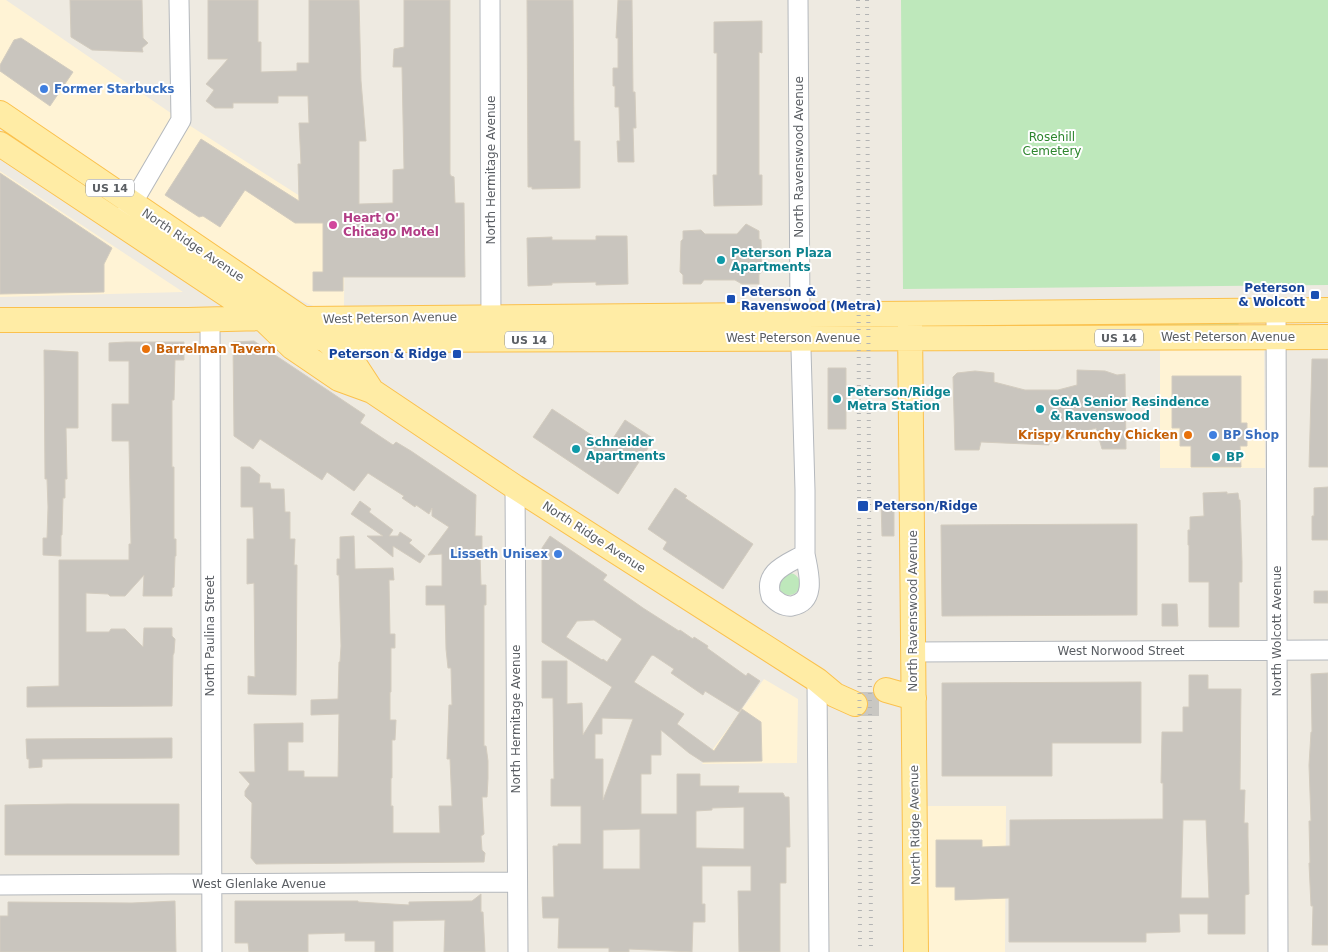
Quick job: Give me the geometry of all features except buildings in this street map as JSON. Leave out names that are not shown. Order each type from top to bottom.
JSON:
[{"type":"main road","name":"North Ridge Avenue","points":[[0,113],[303,319],[357,368],[372,391]]},
{"type":"main road","name":"North Ridge Avenue","points":[[0,144],[262,318],[292,347],[339,379],[372,391],[515,487],[817,680],[842,688],[855,697]]},
{"type":"main road","name":"West Peterson Avenue","points":[[0,320],[210,320],[262,318],[1328,310]]},
{"type":"main road","name":"North Ravenswood Avenue","points":[[909,313],[914,698]]},
{"type":"main road","name":"West Peterson Avenue","points":[[262,318],[326,340],[1328,337]]},
{"type":"main road","points":[[886,697],[914,698]]},
{"type":"main road","name":"North Ridge Avenue","points":[[914,698],[916,952]]},
{"type":"street","points":[[121,224],[181,120],[179,0]]},
{"type":"street","name":"North Hermitage Avenue","points":[[490,0],[492,340]]},
{"type":"street","name":"North Ravenswood Avenue","points":[[798,0],[800,338],[805,554]]},
{"type":"street","name":"North Wolcott Avenue","points":[[1276,310],[1278,952]]},
{"type":"street","name":"North Paulina Street","points":[[210,320],[212,952]]},
{"type":"street","name":"North Hermitage Avenue","points":[[515,487],[518,952]]},
{"type":"street","name":"West Norwood Street","points":[[913,652],[1328,650]]},
{"type":"street","points":[[817,680],[819,952]]},
{"type":"street","name":"West Glenlake Avenue","points":[[0,885],[517,882]]},
{"type":"shaded area","points":[[0,0],[6,0],[181,120],[303,198],[345,197],[344,308],[313,306],[300,300],[0,104]]},
{"type":"shaded area","points":[[0,171],[183,292],[0,297]]},
{"type":"shaded area","name":"BP","points":[[1160,347],[1261,347],[1264,350],[1265,468],[1160,468]]},
{"type":"shaded area","points":[[764,679],[798,699],[797,763],[702,764]]},
{"type":"shaded area","points":[[924,806],[1006,806],[1005,952],[923,952]]},
{"type":"green space","name":"Rosehill Cemetery","points":[[901,0],[1328,0],[1328,285],[903,289]]},
{"type":"green space","points":[[1238,320],[1239,328],[1064,329],[1064,323]]},
{"type":"green space","points":[[789,573],[797,576],[800,584],[797,592],[789,595],[781,592],[778,584],[781,576]]},
{"type":"tunnel","points":[[855,704],[886,704]]},
{"type":"railway","points":[[858,0],[860,952]]},
{"type":"railway","points":[[867,0],[871,952]]},
{"type":"place","name":"Former Starbucks","points":[[44,89]]},
{"type":"place","name":"Heart O' Chicago Motel","points":[[333,225]]},
{"type":"place","name":"Peterson Plaza Apartments","points":[[721,260]]},
{"type":"place","name":"Peterson & Wolcott","points":[[1315,295]]},
{"type":"place","name":"Peterson & Ravenswood (Metra)","points":[[731,299]]},
{"type":"place","name":"Barrelman Tavern","points":[[146,349]]},
{"type":"place","name":"Peterson & Ridge","points":[[457,354]]},
{"type":"place","name":"Peterson/Ridge Metra Station","points":[[837,399]]},
{"type":"place","name":"G&A Senior Resindence & Ravenswood","points":[[1040,409]]},
{"type":"place","name":"Krispy Krunchy Chicken","points":[[1188,435]]},
{"type":"place","name":"BP Shop","points":[[1213,435]]},
{"type":"place","name":"Schneider Apartments","points":[[576,449]]},
{"type":"place","name":"BP","points":[[1216,457]]},
{"type":"place","name":"Peterson/Ridge","points":[[863,506]]},
{"type":"place","name":"Lisseth Unisex","points":[[558,554]]}]
